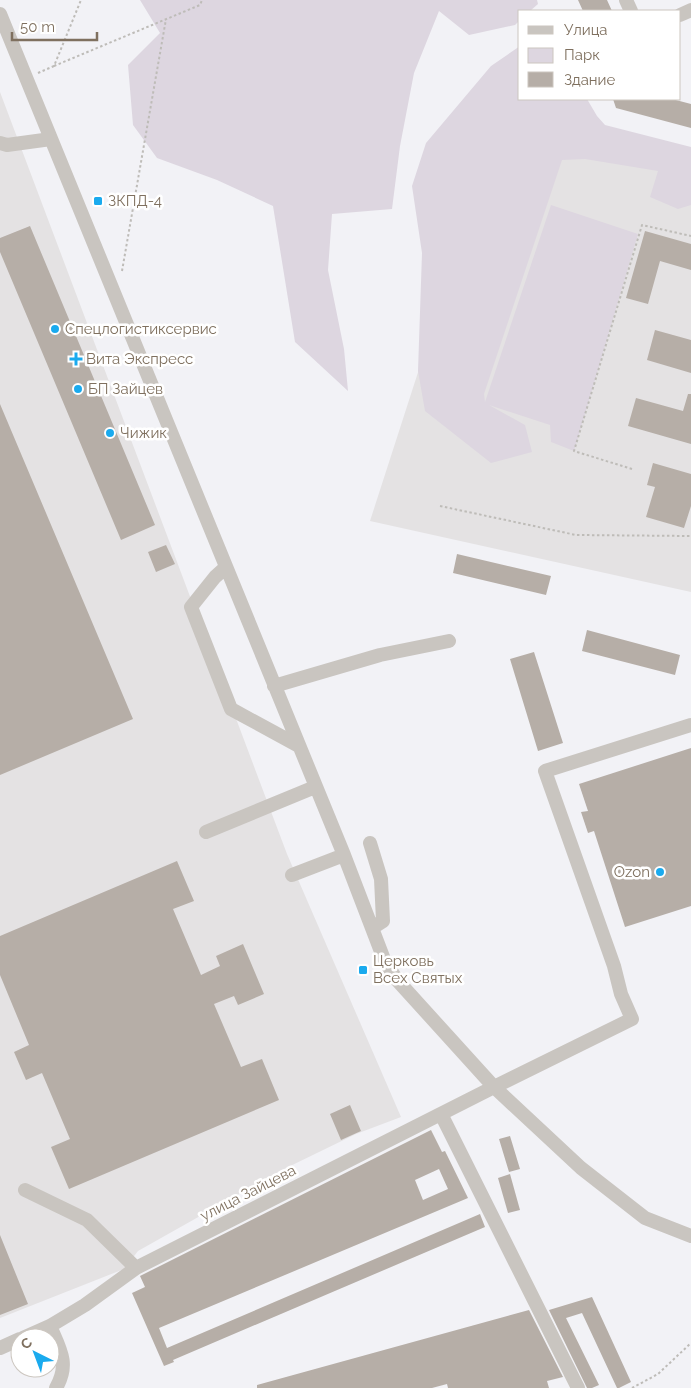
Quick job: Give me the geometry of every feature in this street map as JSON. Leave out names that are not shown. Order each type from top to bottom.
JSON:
[{"type":"street","points":[[1,19],[316,787],[385,962],[397,980],[494,1087],[581,1168],[645,1218],[691,1236]]},
{"type":"street","points":[[0,143],[7,145],[51,139]]},
{"type":"street","points":[[225,568],[215,577],[191,607],[231,708],[299,746]]},
{"type":"street","points":[[274,686],[380,655],[449,641]]},
{"type":"street","name":"улица Зайцева","points":[[46,1328],[84,1306],[136,1268],[494,1087],[632,1020],[621,994],[614,966],[545,771],[691,725]]},
{"type":"street","points":[[206,832],[316,787]]},
{"type":"street","points":[[370,843],[381,879],[383,920],[372,928]]},
{"type":"street","points":[[292,875],[344,856]]},
{"type":"street","points":[[441,1114],[578,1388]]},
{"type":"street","points":[[26,1190],[87,1220],[136,1268]]},
{"type":"street","points":[[50,1326],[64,1359],[60,1382],[56,1388]]},
{"type":"path","points":[[54,66],[81,0]]},
{"type":"path","points":[[26,78],[200,5],[202,0]]},
{"type":"path","points":[[122,271],[166,19]]},
{"type":"path","points":[[632,469],[574,451],[642,225],[691,236]]},
{"type":"path","points":[[440,506],[576,535],[691,536]]},
{"type":"path","points":[[632,1388],[658,1374],[691,1343]]},
{"type":"shaded area","points":[[0,92],[287,854],[401,1117],[356,1134],[280,1171],[138,1251],[124,1269],[0,1318]]},
{"type":"shaded area","points":[[505,103],[691,154],[691,592],[370,521]]},
{"type":"green space","points":[[140,0],[537,0],[538,4],[531,10],[518,10],[518,22],[515,25],[469,35],[439,11],[414,73],[400,146],[392,209],[332,214],[328,270],[344,349],[348,391],[295,342],[273,206],[217,180],[157,158],[133,125],[128,65],[160,33]]},
{"type":"green space","points":[[518,47],[518,100],[588,100],[605,125],[691,147],[691,205],[678,209],[650,197],[658,171],[585,159],[562,160],[484,394],[485,402],[551,205],[638,234],[574,451],[551,442],[550,425],[489,405],[525,425],[532,452],[491,463],[425,411],[418,371],[422,253],[412,186],[426,143],[491,66]]},
{"type":"building","points":[[578,0],[607,0],[612,10],[583,10]]},
{"type":"building","points":[[613,100],[676,100],[691,104],[691,128],[616,108]]},
{"type":"building","name":"БП Зайцев","points":[[30,226],[155,525],[121,540],[0,252],[0,238]]},
{"type":"building","points":[[645,231],[691,244],[691,270],[660,261],[648,304],[626,298]]},
{"type":"building","points":[[655,330],[691,340],[691,373],[647,360]]},
{"type":"building","points":[[688,394],[691,394],[691,444],[628,426],[636,398],[683,411]]},
{"type":"building","points":[[0,404],[133,719],[0,775]]},
{"type":"building","points":[[653,463],[691,474],[691,506],[684,528],[646,517],[655,487],[647,485]]},
{"type":"building","points":[[166,545],[175,564],[156,572],[148,552]]},
{"type":"building","points":[[457,554],[551,576],[546,595],[453,573]]},
{"type":"building","points":[[587,630],[680,655],[675,675],[582,651]]},
{"type":"building","points":[[534,652],[563,743],[538,751],[510,659]]},
{"type":"building","points":[[691,748],[691,906],[625,927],[594,831],[588,833],[581,812],[588,811],[579,784]]},
{"type":"building","points":[[177,861],[194,901],[173,909],[201,975],[220,966],[216,956],[243,944],[264,994],[238,1005],[234,996],[214,1004],[241,1067],[262,1059],[279,1100],[69,1189],[51,1147],[70,1139],[42,1073],[26,1080],[14,1052],[29,1045],[0,975],[0,936]]},
{"type":"building","points":[[350,1105],[361,1131],[341,1140],[330,1114]]},
{"type":"building","points":[[431,1130],[442,1152],[445,1151],[468,1198],[159,1328],[167,1348],[480,1214],[485,1227],[173,1360],[174,1362],[164,1366],[132,1293],[145,1287],[140,1276]],"holes":[[[439,1169],[448,1189],[423,1200],[415,1180]]]},
{"type":"building","points":[[510,1136],[520,1169],[509,1172],[499,1139]]},
{"type":"building","points":[[510,1174],[520,1210],[508,1213],[498,1178]]},
{"type":"building","points":[[0,1235],[28,1304],[0,1315]]},
{"type":"building","points":[[592,1297],[631,1382],[619,1388],[617,1388],[582,1313],[566,1318],[599,1385],[587,1388],[549,1310]]},
{"type":"building","points":[[529,1310],[563,1377],[547,1381],[549,1388],[448,1388],[447,1384],[432,1388],[257,1388],[257,1385]]},
{"type":"place","name":"ЗКПД-4","points":[[98,201]]},
{"type":"place","name":"Спецлогистиксервис","points":[[55,329]]},
{"type":"place","name":"Вита Экспресс","points":[[76,359]]},
{"type":"place","name":"БП Зайцев","points":[[78,389]]},
{"type":"place","name":"Чижик","points":[[110,433]]},
{"type":"place","name":"Ozon","points":[[660,872]]},
{"type":"place","name":"Церковь Всех Святых","points":[[363,970]]}]
